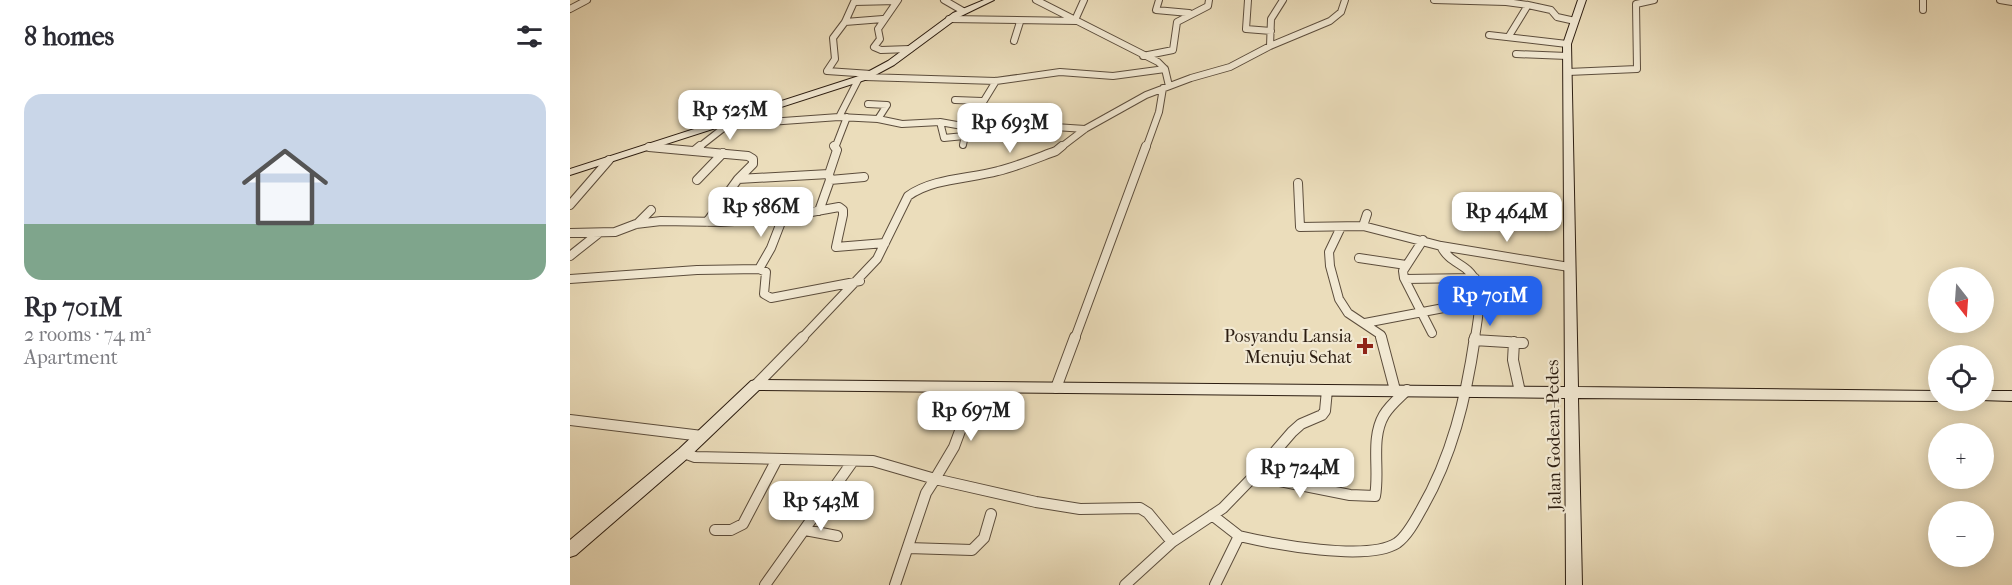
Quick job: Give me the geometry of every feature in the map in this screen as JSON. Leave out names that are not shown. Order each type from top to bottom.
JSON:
[{"type":"street","points":[[570,9],[587,0]]},
{"type":"street","points":[[897,1],[868,0],[853,3],[845,22],[833,38],[835,59],[827,70],[865,77],[996,81],[1060,72],[1113,75],[1165,69]]},
{"type":"street","points":[[944,0],[963,11]]},
{"type":"street","points":[[570,172],[865,77],[910,49],[949,19],[990,0]]},
{"type":"street","points":[[1036,0],[1158,62],[1165,69],[1166,87],[1159,112],[1056,388]]},
{"type":"street","points":[[1077,20],[1084,0]]},
{"type":"street","points":[[1159,0],[1156,10],[1193,13]]},
{"type":"street","points":[[1143,56],[1173,50],[1177,22],[1208,6],[1209,0]]},
{"type":"street","points":[[1248,0],[1246,29],[1271,31]]},
{"type":"street","points":[[1270,46],[1273,15],[1281,7],[1283,0]]},
{"type":"street","points":[[570,550],[684,453],[860,281],[877,259],[908,196],[915,191],[930,185],[998,171],[1047,155],[1065,146],[1085,129],[1111,113],[1166,87],[1230,67],[1270,46],[1337,17],[1345,0]]},
{"type":"street","points":[[1434,0],[1506,2],[1551,10],[1557,16],[1575,21]]},
{"type":"street","name":"Jalan Godean-Pedes","points":[[1574,585],[1567,50],[1582,0]]},
{"type":"street","points":[[1568,72],[1637,69],[1636,4],[1654,0]]},
{"type":"street","points":[[1923,0],[1923,9]]},
{"type":"street","points":[[2000,0],[2012,2]]},
{"type":"street","points":[[897,1],[878,29],[880,39],[874,48],[910,49]]},
{"type":"street","points":[[1509,36],[1528,6]]},
{"type":"street","points":[[845,22],[883,19]]},
{"type":"street","points":[[949,19],[1020,22],[1077,20]]},
{"type":"street","points":[[1014,41],[1020,22]]},
{"type":"street","points":[[1489,35],[1509,36],[1567,50]]},
{"type":"street","points":[[1515,54],[1567,50]]},
{"type":"street","points":[[819,211],[837,156],[834,146],[843,117],[865,77]]},
{"type":"street","points":[[963,145],[966,131],[996,81]]},
{"type":"street","points":[[955,100],[982,101]]},
{"type":"street","points":[[868,104],[887,105],[878,119]]},
{"type":"street","points":[[769,122],[843,117],[878,119],[902,124],[940,122],[966,131]]},
{"type":"street","points":[[694,151],[735,119]]},
{"type":"street","points":[[940,122],[944,138],[966,131],[1055,127],[1085,129]]},
{"type":"street","points":[[649,147],[737,154],[753,159],[753,164],[738,179],[707,222]]},
{"type":"street","points":[[697,180],[723,153]]},
{"type":"street","points":[[570,205],[609,160]]},
{"type":"street","points":[[738,179],[864,177]]},
{"type":"street","points":[[1298,183],[1300,227],[1363,226],[1441,246],[1569,267]]},
{"type":"street","points":[[636,224],[661,221],[707,222],[783,217],[839,207],[843,210],[836,247],[885,243]]},
{"type":"street","points":[[570,233],[621,231],[636,224],[651,210]]},
{"type":"street","points":[[1363,226],[1367,214]]},
{"type":"street","points":[[759,269],[771,248],[783,217]]},
{"type":"street","points":[[1341,227],[1329,252],[1330,266],[1339,299],[1344,309],[1376,330],[1384,341],[1401,390]]},
{"type":"street","points":[[570,256],[599,232]]},
{"type":"street","points":[[1423,240],[1403,271],[1432,333]]},
{"type":"street","points":[[1212,515],[1239,537],[1300,548],[1372,551],[1397,544],[1411,529],[1448,456],[1474,340],[1479,285],[1475,278],[1448,256],[1441,246]]},
{"type":"street","points":[[1359,258],[1406,265]]},
{"type":"street","points":[[570,279],[679,271],[759,269],[766,272],[764,294],[771,298],[860,281]]},
{"type":"street","points":[[1405,279],[1475,278]]},
{"type":"street","points":[[1365,323],[1449,307]]},
{"type":"street","points":[[1474,340],[1518,343],[1513,360],[1520,392]]},
{"type":"street","points":[[756,385],[1928,396]]},
{"type":"street","points":[[895,585],[926,493],[950,455],[976,388]]},
{"type":"street","points":[[1125,585],[1172,542],[1212,515],[1246,486],[1301,424],[1322,415],[1325,411],[1327,390]]},
{"type":"street","points":[[1254,476],[1373,497],[1377,493],[1377,435],[1384,415],[1401,390]]},
{"type":"street","points":[[1994,396],[2012,396]]},
{"type":"street","points":[[570,420],[702,436]]},
{"type":"street","points":[[684,453],[695,457],[873,462],[1036,502],[1080,509],[1140,508],[1148,513],[1172,542]]},
{"type":"street","points":[[715,530],[731,530],[743,524],[776,460]]},
{"type":"street","points":[[765,585],[853,461]]},
{"type":"street","points":[[908,548],[972,550],[984,537],[991,514]]},
{"type":"street","points":[[805,530],[837,536]]},
{"type":"street","points":[[1215,585],[1239,537]]},
{"type":"place","name":"Posyandu Lansia Menuju Sehat","points":[[1365,346]]}]
